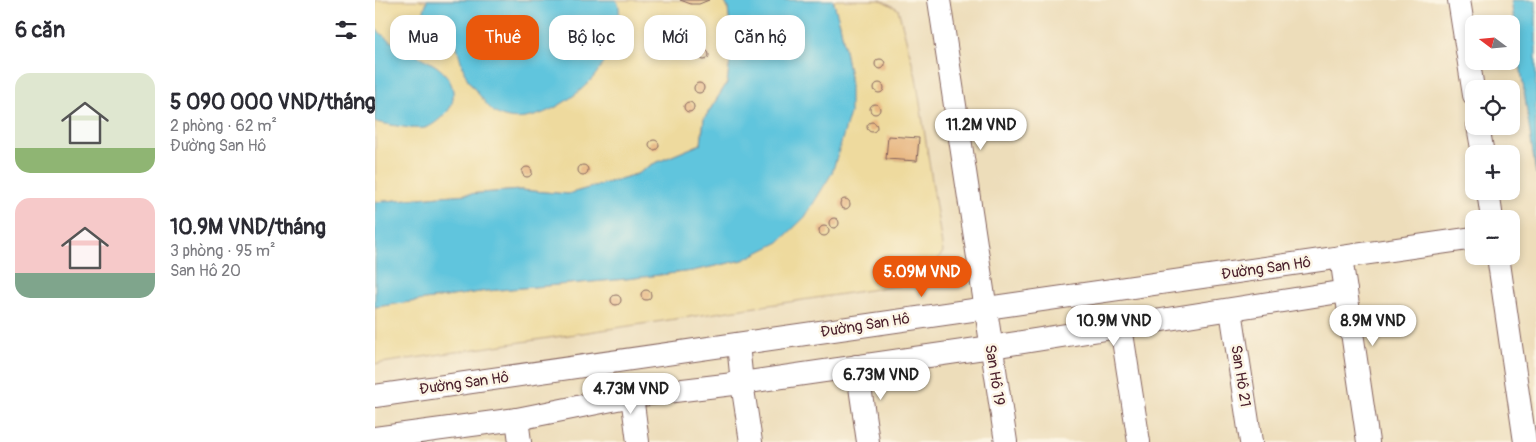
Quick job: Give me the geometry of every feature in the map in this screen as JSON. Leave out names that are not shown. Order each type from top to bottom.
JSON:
[{"type":"street","name":"San Hô 19","points":[[939,0],[1006,442]]},
{"type":"street","points":[[1459,0],[1472,80]]},
{"type":"street","name":"Đường San Hô","points":[[375,396],[1465,239]]},
{"type":"street","points":[[1341,257],[1368,442]]},
{"type":"street","points":[[1499,265],[1525,442]]},
{"type":"street","points":[[375,438],[402,438],[517,419],[632,396],[742,383],[991,347],[1346,291]]},
{"type":"street","name":"San Hô 21","points":[[1231,310],[1251,442]]},
{"type":"street","points":[[1121,327],[1139,442]]},
{"type":"street","points":[[738,344],[751,442]]},
{"type":"street","points":[[857,366],[868,442]]},
{"type":"street","points":[[632,396],[638,442]]},
{"type":"street","points":[[517,419],[520,442]]},
{"type":"sand","points":[[375,0],[724,0],[729,15],[716,15],[716,60],[730,60],[727,83],[704,119],[701,144],[653,164],[637,174],[568,194],[520,190],[375,202]]},
{"type":"sand","points":[[833,0],[881,0],[898,9],[916,77],[943,252],[923,282],[375,364],[375,307],[487,291],[626,279],[692,271],[743,260],[850,77],[840,24]],"holes":[[[919,139],[917,161],[887,159]]]},
{"type":"water","points":[[427,0],[616,0],[619,6],[619,15],[549,15],[549,60],[604,60],[600,69],[588,83],[565,102],[537,115],[523,118],[509,118],[497,114],[487,105],[470,83],[456,45],[456,15],[423,14]]},
{"type":"water","points":[[724,0],[833,0],[840,24],[850,77],[850,113],[832,173],[805,217],[779,242],[743,260],[692,271],[626,279],[487,291],[375,307],[375,202],[521,190],[568,194],[637,174],[653,164],[701,144],[704,119],[727,83],[730,60],[805,60],[805,15],[729,15]]},
{"type":"water","points":[[1511,0],[1536,0],[1536,175],[1520,63],[1520,15],[1513,15]]},
{"type":"water","points":[[375,28],[390,41],[390,60],[426,60],[432,63],[446,75],[453,95],[450,107],[446,113],[435,123],[425,128],[375,122]]},
{"type":"building","points":[[680,0],[709,0],[699,4],[691,4]]},
{"type":"building","points":[[706,50],[709,53],[709,57],[706,60]]},
{"type":"building","points":[[878,59],[882,59],[885,64],[884,68],[878,69],[875,66],[875,62]]},
{"type":"building","points":[[699,83],[704,88],[699,93],[694,88]]},
{"type":"building","points":[[879,83],[884,88],[879,93],[874,88]]},
{"type":"building","points":[[687,102],[691,102],[694,107],[691,112],[687,112],[684,109],[684,105]]},
{"type":"building","points":[[873,104],[877,104],[880,109],[879,113],[873,114],[870,111],[870,107]]},
{"type":"building","points":[[872,122],[877,127],[872,132],[867,127]]},
{"type":"building","points":[[888,136],[919,138],[917,161],[886,159]]},
{"type":"building","points":[[652,140],[656,140],[659,145],[656,150],[652,150],[649,147],[649,143]]},
{"type":"building","points":[[581,165],[585,165],[588,170],[587,174],[581,175],[578,172],[578,168]]},
{"type":"building","points":[[525,167],[529,167],[532,172],[531,176],[525,177],[522,174],[522,170]]},
{"type":"building","points":[[843,199],[847,199],[850,204],[849,208],[843,209],[840,206],[840,202]]},
{"type":"building","points":[[832,218],[836,218],[839,223],[836,228],[832,228],[829,225],[829,221]]},
{"type":"building","points":[[822,226],[826,226],[829,231],[828,235],[822,236],[819,233],[819,229]]},
{"type":"building","points":[[644,290],[648,290],[651,295],[648,300],[644,300],[641,297],[641,293]]},
{"type":"building","points":[[614,295],[618,295],[621,300],[620,304],[614,305],[611,302],[611,298]]}]
